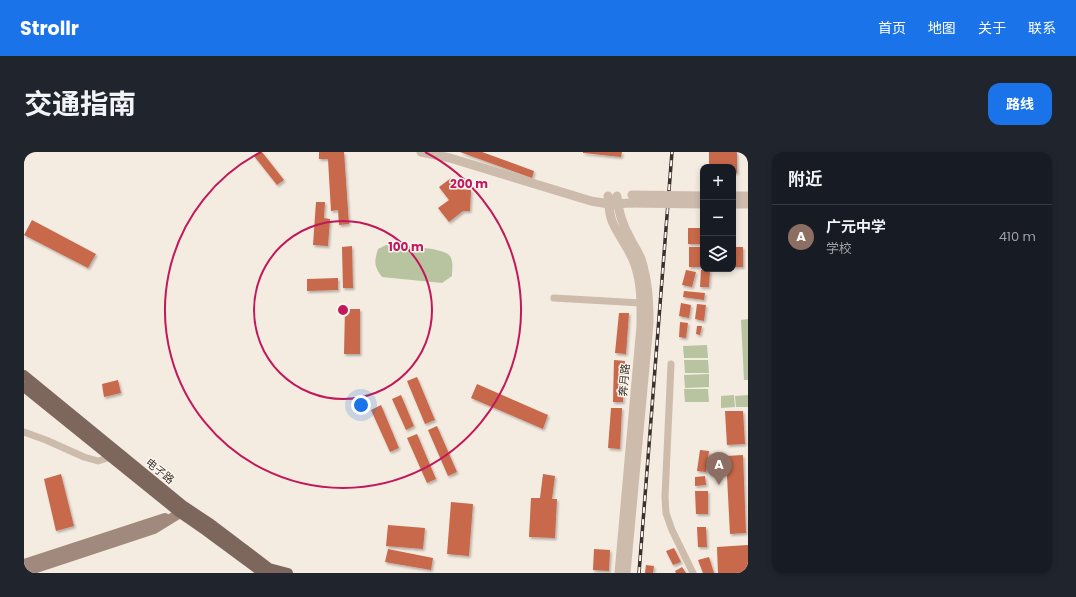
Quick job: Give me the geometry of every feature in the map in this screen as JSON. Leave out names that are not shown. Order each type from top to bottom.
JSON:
[{"type":"main road","name":"电子路","points":[[24,375],[206,531],[262,573]]},
{"type":"main road","name":"电子路","points":[[24,387],[111,457],[182,510],[211,524],[269,568],[288,573]]},
{"type":"main road","points":[[24,564],[182,510]]},
{"type":"main road","points":[[24,572],[154,529],[182,510]]},
{"type":"street","points":[[420,152],[450,158],[591,201],[700,196]]},
{"type":"street","points":[[736,196],[748,196]]},
{"type":"street","points":[[632,199],[700,204]]},
{"type":"street","points":[[613,200],[620,218],[640,258],[648,284],[649,300],[648,338],[626,573]]},
{"type":"street","name":"奔月路","points":[[613,200],[609,210],[612,221],[635,264],[640,285],[641,303],[641,326],[619,573]]},
{"type":"street","points":[[736,204],[748,204]]},
{"type":"street","points":[[554,298],[641,303]]},
{"type":"street","points":[[671,364],[665,496],[666,513],[672,530],[693,573]]},
{"type":"street","points":[[24,432],[84,457],[98,461],[111,457]]},
{"type":"green space","points":[[386,245],[419,247],[445,252],[452,259],[452,276],[442,283],[382,277],[376,267],[376,257],[378,249]]},
{"type":"green space","points":[[748,319],[748,380],[744,380],[741,320]]},
{"type":"green space","points":[[707,345],[708,358],[684,358],[683,346]]},
{"type":"green space","points":[[684,360],[708,360],[709,373],[685,373]]},
{"type":"green space","points":[[709,374],[709,387],[685,388],[684,375]]},
{"type":"green space","points":[[684,389],[708,389],[709,402],[685,402]]},
{"type":"green space","points":[[734,395],[735,407],[721,408],[721,396]]},
{"type":"green space","points":[[748,395],[748,407],[736,407],[735,396]]},
{"type":"building","points":[[259,152],[262,152],[284,180],[277,185],[254,156]]},
{"type":"building","points":[[319,152],[344,152],[349,224],[339,225],[338,210],[331,211],[328,159],[319,159]]},
{"type":"building","points":[[460,152],[482,152],[534,171],[532,178]]},
{"type":"building","points":[[583,152],[622,152],[621,157]]},
{"type":"building","points":[[709,152],[737,152],[737,173],[736,164],[709,164]]},
{"type":"building","points":[[451,178],[460,189],[471,190],[470,211],[463,211],[449,222],[438,208],[449,200],[439,187]]},
{"type":"building","points":[[316,202],[325,202],[324,218],[330,219],[328,246],[313,245]]},
{"type":"building","points":[[32,220],[96,254],[88,268],[24,235]]},
{"type":"building","points":[[688,228],[700,228],[700,244],[688,244]]},
{"type":"building","points":[[352,246],[353,288],[343,288],[342,247]]},
{"type":"building","points":[[689,247],[700,247],[700,267],[689,267]]},
{"type":"building","points":[[736,247],[743,247],[743,267],[736,267]]},
{"type":"building","points":[[686,270],[696,272],[692,287],[682,285]]},
{"type":"building","points":[[701,272],[710,272],[709,287],[700,287]]},
{"type":"building","points":[[338,278],[338,290],[307,291],[307,279]]},
{"type":"building","points":[[684,291],[705,293],[704,300],[683,297]]},
{"type":"building","points":[[681,303],[691,305],[689,318],[679,316]]},
{"type":"building","points":[[697,304],[706,305],[704,321],[695,319]]},
{"type":"building","points":[[345,309],[360,309],[360,354],[344,354]]},
{"type":"building","points":[[619,313],[629,313],[626,354],[615,353]]},
{"type":"building","points":[[680,322],[688,323],[686,338],[679,337]]},
{"type":"building","points":[[697,326],[702,326],[700,335],[696,334]]},
{"type":"building","points":[[614,360],[625,361],[623,402],[613,402]]},
{"type":"building","points":[[417,377],[435,420],[425,424],[407,381]]},
{"type":"building","points":[[118,380],[121,393],[104,397],[102,384]]},
{"type":"building","points":[[477,384],[548,415],[543,429],[471,398]]},
{"type":"building","points":[[401,395],[414,426],[406,430],[392,399]]},
{"type":"building","points":[[381,405],[399,448],[390,452],[371,410]]},
{"type":"building","points":[[611,408],[622,408],[620,449],[608,448]]},
{"type":"building","points":[[725,411],[743,411],[745,444],[727,445]]},
{"type":"building","points":[[437,426],[457,472],[448,476],[428,430]]},
{"type":"building","points":[[417,434],[436,479],[427,483],[407,438]]},
{"type":"building","points":[[700,450],[709,451],[706,472],[697,471]]},
{"type":"building","points":[[743,455],[746,533],[730,534],[726,456]]},
{"type":"building","points":[[61,474],[74,526],[56,531],[44,479]]},
{"type":"building","points":[[543,474],[555,476],[552,499],[557,499],[555,538],[529,537],[531,498],[540,498]]},
{"type":"building","points":[[705,476],[706,485],[695,486],[695,477]]},
{"type":"building","points":[[695,491],[708,491],[708,514],[696,514]]},
{"type":"building","points":[[451,502],[473,504],[469,556],[447,554]]},
{"type":"building","points":[[388,525],[425,528],[423,549],[386,546]]},
{"type":"building","points":[[697,527],[706,527],[707,547],[698,547]]},
{"type":"building","points":[[748,545],[748,573],[718,573],[717,547]]},
{"type":"building","points":[[674,548],[681,562],[673,565],[666,551]]},
{"type":"building","points":[[388,549],[433,558],[431,570],[385,562]]},
{"type":"building","points":[[594,549],[610,550],[609,571],[593,570]]},
{"type":"building","points":[[709,557],[714,573],[703,573],[698,560]]},
{"type":"building","points":[[646,565],[654,566],[653,573],[645,573]]},
{"type":"building","points":[[682,567],[686,573],[676,573],[675,571]]},
{"type":"railway","points":[[639,573],[672,152]]},
{"type":"place","name":"广元中学","points":[[719,485]]}]
